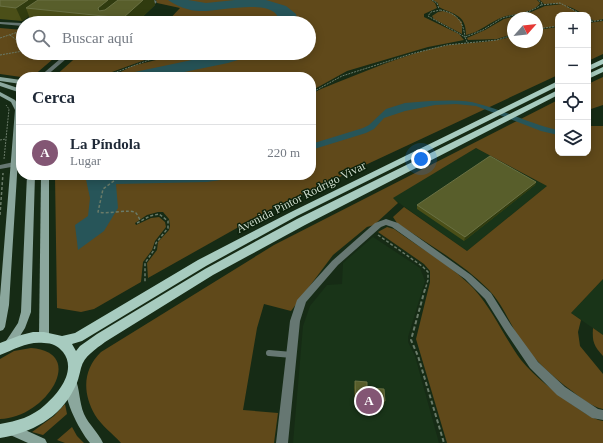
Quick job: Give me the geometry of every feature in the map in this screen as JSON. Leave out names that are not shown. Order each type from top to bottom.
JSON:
[{"type":"main road","points":[[591,67],[603,61]]},
{"type":"main road","points":[[591,76],[603,70]]},
{"type":"main road","name":"Avenida Pintor Rodrigo Vivar","points":[[61,342],[78,337],[202,263],[294,214],[556,84]]},
{"type":"main road","name":"Avenida Pintor Rodrigo Vivar","points":[[74,367],[84,350],[101,338],[209,272],[301,222],[555,94]]},
{"type":"main road","points":[[4,347],[20,339],[38,336],[53,338],[61,342],[72,354],[74,367],[71,381],[65,393],[56,405],[43,416],[28,424],[6,430]]},
{"type":"street","points":[[35,16],[45,8]]},
{"type":"street","points":[[0,23],[16,24]]},
{"type":"street","points":[[48,72],[62,60]]},
{"type":"street","points":[[0,79],[16,81]]},
{"type":"street","points":[[0,84],[16,89]]},
{"type":"street","points":[[0,94],[13,101],[16,106]]},
{"type":"street","points":[[0,327],[4,305],[16,137]]},
{"type":"street","points":[[1,166],[14,164]]},
{"type":"street","points":[[4,347],[22,325],[26,312],[31,180]]},
{"type":"street","points":[[44,337],[45,180]]},
{"type":"street","points":[[282,443],[295,321],[302,300],[335,263],[378,225],[386,222],[395,225],[468,277],[488,296],[534,365],[561,391],[596,414],[603,415]]},
{"type":"street","points":[[71,381],[73,404],[77,414],[97,443]]},
{"type":"street","points":[[6,430],[41,443]]},
{"type":"lane","points":[[149,0],[155,2]]},
{"type":"lane","points":[[269,353],[292,355]]},
{"type":"path","points":[[432,0],[437,3],[440,10]]},
{"type":"path","points":[[538,0],[542,3],[541,5]]},
{"type":"path","points":[[467,42],[465,37],[464,25],[458,17],[440,10],[431,12],[428,16],[465,37],[483,30],[502,18],[530,11],[541,5],[560,3],[577,12]]},
{"type":"path","points":[[591,22],[603,20]]},
{"type":"path","points":[[543,29],[555,27]]},
{"type":"path","points":[[0,38],[10,35],[16,30]]},
{"type":"path","points":[[10,35],[16,40]]},
{"type":"path","points":[[316,90],[342,76],[411,54],[467,42],[497,40],[507,37]]},
{"type":"path","points":[[0,55],[16,52]]},
{"type":"path","points":[[116,72],[149,60]]},
{"type":"path","points":[[0,215],[3,174],[1,172],[1,166],[2,161],[5,158],[9,109],[4,103]]},
{"type":"path","points":[[115,180],[104,188],[101,194],[101,203],[98,212],[103,214],[130,210],[136,213],[141,221]]},
{"type":"path","points":[[137,224],[150,216],[159,214],[168,221],[168,228],[156,243],[154,250],[145,263],[145,282]]},
{"type":"path","points":[[372,230],[428,272],[428,280],[411,340],[418,356],[444,443]]},
{"type":"shaded area","points":[[156,0],[431,0],[435,3],[437,8],[424,14],[424,17],[459,34],[464,40],[428,47],[347,71],[316,88],[316,72],[121,72],[132,66],[156,60],[316,60],[316,16],[173,16],[180,8],[157,3]]},
{"type":"shaded area","points":[[433,0],[537,0],[540,3],[533,9],[526,12],[507,12],[507,16],[476,32],[466,35],[464,23],[461,19],[439,7],[438,3]]},
{"type":"shaded area","points":[[540,0],[603,0],[603,19],[594,21],[591,19],[591,12],[579,12],[561,4],[544,4]]},
{"type":"shaded area","points":[[563,4],[577,12],[555,12],[555,26],[543,28],[543,12],[531,12],[545,6]]},
{"type":"shaded area","points":[[443,11],[453,14],[462,22],[462,34],[434,19],[432,16]]},
{"type":"shaded area","points":[[507,18],[507,36],[497,39],[468,40],[467,38]]},
{"type":"shaded area","points":[[603,21],[603,54],[591,60],[591,48],[591,23]]},
{"type":"shaded area","points":[[555,27],[555,76],[269,210],[148,278],[147,263],[157,250],[158,242],[169,230],[170,226],[169,219],[163,212],[147,215],[135,223],[136,225],[151,218],[159,217],[165,222],[166,227],[155,241],[152,250],[143,262],[141,282],[94,309],[81,312],[57,308],[55,180],[316,180],[316,92],[384,64],[416,53],[449,45],[507,38],[507,48],[543,48],[543,29]]},
{"type":"shaded area","points":[[0,28],[16,29],[16,60],[52,60],[38,72],[16,72],[16,76],[0,74]]},
{"type":"shaded area","points":[[73,60],[145,60],[112,72],[60,72]]},
{"type":"shaded area","points":[[603,77],[603,105],[591,109],[591,84],[591,83]]},
{"type":"shaded area","points":[[555,102],[555,156],[591,156],[591,126],[603,126],[603,279],[571,313],[581,320],[578,332],[580,346],[603,374],[603,409],[583,399],[539,363],[522,342],[498,301],[488,289],[444,254],[397,223],[393,217],[404,207],[467,251],[547,186],[476,148],[393,198],[398,203],[374,225],[367,227],[333,255],[291,311],[264,304],[257,328],[243,410],[278,413],[274,443],[121,443],[95,415],[88,398],[86,382],[95,359],[101,352],[274,245]]},
{"type":"shaded area","points":[[476,148],[547,186],[467,251],[392,198]]},
{"type":"shaded area","points":[[387,227],[394,229],[435,257],[465,280],[474,289],[481,297],[526,366],[545,384],[571,404],[590,416],[603,421],[603,443],[447,443],[416,339],[430,282],[430,271],[424,264],[378,232]]},
{"type":"shaded area","points":[[373,237],[420,268],[425,281],[408,337],[408,342],[415,356],[439,443],[293,443],[303,326],[310,306],[327,285],[342,284],[343,263]]},
{"type":"shaded area","points":[[603,279],[603,335],[571,313]]},
{"type":"shaded area","points":[[593,328],[603,335],[603,356],[594,344]]},
{"type":"shaded area","points":[[31,348],[48,352],[57,361],[58,372],[54,385],[45,397],[32,408],[17,416],[0,419],[0,359],[14,351]]},
{"type":"shaded area","points":[[65,404],[67,414],[43,435],[32,432],[54,416]]},
{"type":"shaded area","points":[[72,427],[77,436],[84,443],[65,443],[57,440]]},
{"type":"water","points":[[168,0],[188,0],[206,3],[235,0],[266,0],[286,6],[296,16],[277,16],[270,10],[252,7],[194,11]]},
{"type":"water","points":[[192,60],[238,60],[184,72],[135,72]]},
{"type":"water","points":[[467,101],[555,129],[555,134],[541,131],[476,106],[456,104],[435,105],[405,111],[384,118],[374,129],[366,133],[316,148],[316,142],[369,125],[386,109],[405,103]]},
{"type":"water","points":[[86,180],[221,180],[207,182],[116,184],[118,208],[104,231],[78,250],[75,225],[88,216],[90,198]]},
{"type":"building","points":[[0,0],[28,0],[16,8],[0,6]]},
{"type":"building","points":[[38,0],[108,0],[98,8],[99,11],[105,10],[118,0],[143,0],[125,16],[104,16],[26,8]]},
{"type":"building","points":[[490,156],[536,182],[465,237],[417,205]]},
{"type":"building","points":[[355,381],[367,382],[367,388],[384,389],[385,401],[378,401],[379,406],[362,406],[362,400],[356,400]]},
{"type":"place","name":"La Píndola","points":[[369,401]]}]
